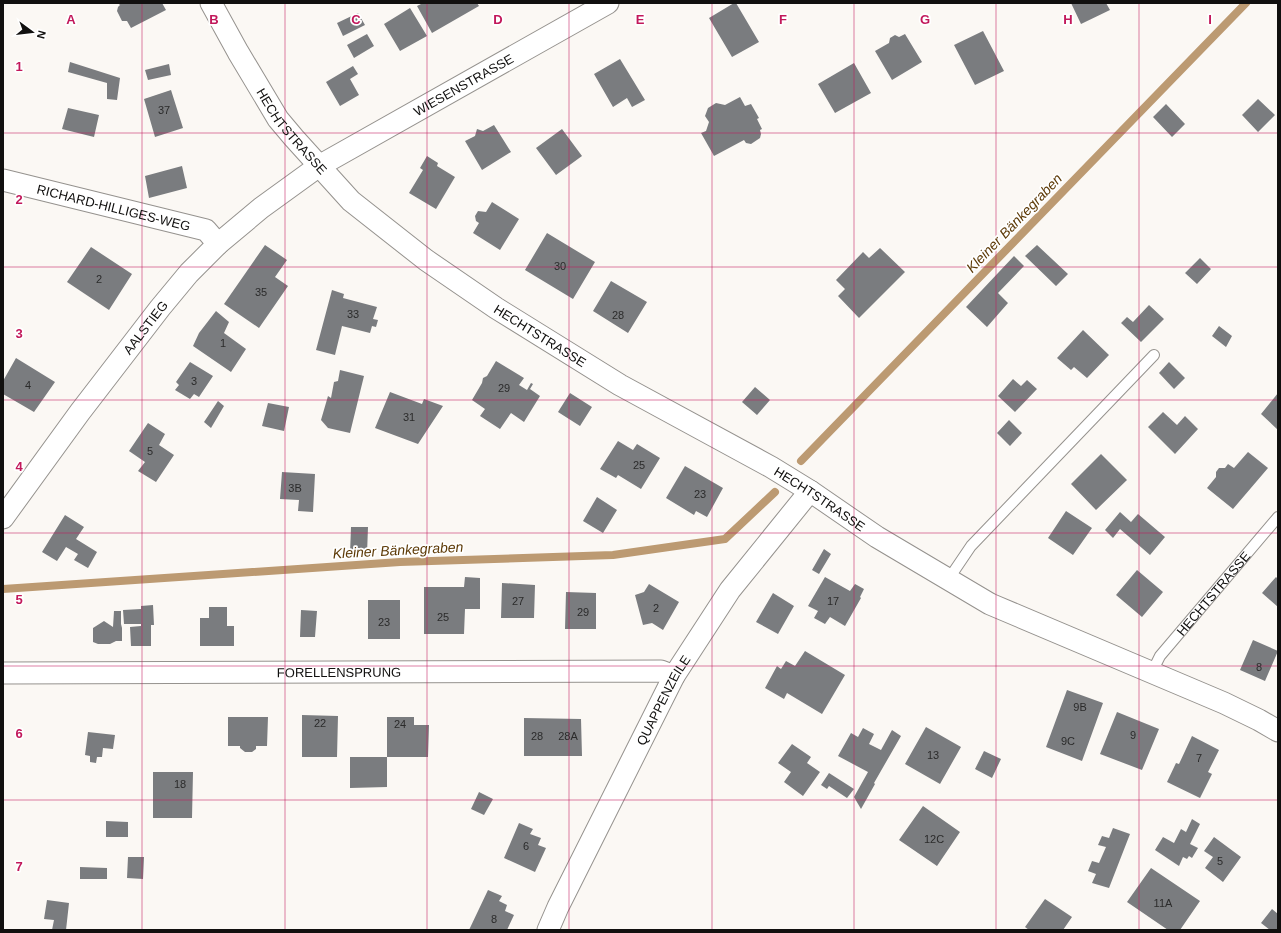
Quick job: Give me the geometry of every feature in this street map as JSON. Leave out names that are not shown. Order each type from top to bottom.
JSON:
[{"type":"street","name":"HECHTSTRASSE","points":[[210,3],[278,119],[319,166],[351,200],[376,221],[426,260],[496,308],[620,385],[771,466],[877,537],[990,604],[1224,703],[1278,731]]},
{"type":"street","name":"WIESENSTRASSE","points":[[319,166],[608,3]]},
{"type":"street","name":"AALSTIEG","points":[[3,518],[80,412],[160,308],[189,273],[218,244],[261,208],[319,166]]},
{"type":"street","name":"RICHARD-HILLIGES-WEG","points":[[3,180],[206,230],[218,244]]},
{"type":"street","name":"QUAPPENZEILE","points":[[548,930],[558,907],[674,676],[730,590],[810,491]]},
{"type":"street","name":"FORELLENSPRUNG","points":[[3,673],[661,671],[674,676]]},
{"type":"lane","points":[[948,580],[971,546],[1154,355]]},
{"type":"lane","name":"HECHTSTRASSE","points":[[1152,672],[1160,656],[1278,517]]},
{"type":"building","points":[[118,3],[162,3],[166,10],[131,28],[127,21],[122,21],[117,11],[120,5]]},
{"type":"building","points":[[423,3],[477,3],[479,6],[432,33],[417,6]]},
{"type":"building","points":[[736,3],[759,42],[732,57],[709,18]]},
{"type":"building","points":[[1071,3],[1106,3],[1110,10],[1081,24]]},
{"type":"building","points":[[410,8],[427,36],[400,51],[384,24]]},
{"type":"building","points":[[358,13],[365,25],[343,36],[337,23]]},
{"type":"building","points":[[983,31],[1004,71],[975,85],[954,45]]},
{"type":"building","points":[[367,34],[374,46],[354,58],[347,45]]},
{"type":"building","points":[[905,34],[922,62],[892,80],[875,51],[889,43],[890,38],[895,35],[899,37]]},
{"type":"building","points":[[620,59],[645,100],[632,107],[627,98],[613,107],[594,74]]},
{"type":"building","points":[[70,62],[120,78],[117,100],[107,99],[107,83],[68,72]]},
{"type":"building","points":[[854,63],[871,93],[835,113],[818,84]]},
{"type":"building","points":[[169,64],[171,75],[148,80],[145,70]]},
{"type":"building","points":[[353,66],[358,74],[350,79],[359,95],[340,106],[326,82]]},
{"type":"building","points":[[171,90],[183,128],[155,137],[144,99]]},
{"type":"building","points":[[740,97],[745,106],[751,104],[759,118],[757,119],[762,129],[760,130],[760,138],[751,144],[746,143],[744,140],[714,156],[701,133],[706,131],[709,122],[705,116],[708,108],[716,103],[725,105]]},
{"type":"building","points":[[1258,99],[1275,115],[1258,132],[1242,115]]},
{"type":"building","points":[[1166,104],[1185,124],[1172,137],[1153,117]]},
{"type":"building","points":[[68,108],[99,115],[94,137],[62,129]]},
{"type":"building","points":[[494,125],[511,152],[482,170],[465,141],[475,136],[477,129],[483,131]]},
{"type":"building","points":[[562,129],[582,156],[556,175],[536,148]]},
{"type":"building","points":[[427,156],[438,163],[437,166],[455,177],[436,209],[409,193],[423,170],[420,168]]},
{"type":"building","points":[[182,166],[187,188],[149,198],[145,176]]},
{"type":"building","points":[[492,202],[519,219],[500,250],[473,233],[479,223],[476,221],[475,216],[478,211],[486,212]]},
{"type":"building","points":[[547,233],[595,262],[573,299],[525,270]]},
{"type":"building","points":[[265,245],[287,260],[275,277],[288,286],[259,328],[224,304]]},
{"type":"building","points":[[1037,245],[1068,274],[1056,286],[1025,256]]},
{"type":"building","points":[[91,247],[132,274],[109,310],[67,282]]},
{"type":"building","points":[[880,248],[905,272],[859,318],[838,296],[845,289],[836,280],[863,252],[869,258]]},
{"type":"building","points":[[1014,256],[1024,266],[998,293],[1008,303],[987,327],[966,307]]},
{"type":"building","points":[[1200,258],[1211,269],[1197,284],[1185,273]]},
{"type":"building","points":[[611,281],[647,302],[628,333],[593,311]]},
{"type":"building","points":[[332,290],[344,294],[343,298],[377,307],[373,319],[378,320],[376,327],[372,326],[370,333],[342,326],[335,355],[316,350]]},
{"type":"building","points":[[1149,305],[1164,319],[1141,342],[1121,323],[1127,317],[1133,322]]},
{"type":"building","points":[[216,311],[229,322],[224,333],[246,349],[231,372],[193,346],[199,333]]},
{"type":"building","points":[[1219,326],[1232,336],[1226,347],[1212,336]]},
{"type":"building","points":[[1083,330],[1109,355],[1087,378],[1074,367],[1071,370],[1057,358]]},
{"type":"building","points":[[16,358],[55,382],[34,412],[3,394],[3,381]]},
{"type":"building","points":[[496,361],[524,378],[519,385],[527,390],[531,383],[533,384],[530,389],[540,396],[524,422],[511,413],[500,429],[480,416],[485,409],[472,400],[482,383],[483,378],[487,376]]},
{"type":"building","points":[[190,362],[213,376],[199,397],[194,394],[190,399],[175,390],[179,385],[176,382]]},
{"type":"building","points":[[1169,362],[1185,378],[1174,389],[1159,373]]},
{"type":"building","points":[[340,370],[364,376],[350,433],[328,428],[321,420],[328,396],[331,398],[334,382],[338,381]]},
{"type":"building","points":[[1013,379],[1021,386],[1027,380],[1037,389],[1015,412],[998,396]]},
{"type":"building","points":[[755,387],[770,400],[757,415],[742,402]]},
{"type":"building","points":[[390,392],[422,404],[424,399],[443,406],[418,444],[375,428]]},
{"type":"building","points":[[570,393],[592,407],[580,426],[558,412]]},
{"type":"building","points":[[1278,393],[1278,430],[1261,414]]},
{"type":"building","points":[[218,401],[224,406],[211,428],[204,422]]},
{"type":"building","points":[[268,403],[289,407],[284,431],[262,426]]},
{"type":"building","points":[[1163,412],[1177,425],[1185,416],[1198,429],[1175,454],[1148,427]]},
{"type":"building","points":[[1009,420],[1022,433],[1010,446],[997,433]]},
{"type":"building","points":[[148,423],[165,434],[159,445],[174,455],[156,482],[138,471],[145,462],[129,451]]},
{"type":"building","points":[[618,441],[633,450],[637,444],[660,458],[641,489],[618,475],[616,478],[600,469]]},
{"type":"building","points":[[1248,452],[1268,468],[1233,509],[1207,488],[1216,477],[1216,472],[1219,468],[1225,468],[1228,464],[1234,468]]},
{"type":"building","points":[[1101,454],[1127,480],[1096,510],[1071,484]]},
{"type":"building","points":[[685,466],[723,488],[707,517],[696,511],[694,515],[666,498]]},
{"type":"building","points":[[282,472],[315,474],[313,512],[298,511],[299,500],[280,499]]},
{"type":"building","points":[[597,497],[617,510],[603,533],[583,521]]},
{"type":"building","points":[[1066,511],[1092,528],[1073,555],[1048,538]]},
{"type":"building","points":[[1120,512],[1131,522],[1138,514],[1165,537],[1150,555],[1120,529],[1113,538],[1105,530]]},
{"type":"building","points":[[65,515],[84,527],[76,539],[97,552],[88,568],[74,560],[78,554],[66,547],[57,561],[42,552]]},
{"type":"building","points":[[351,527],[368,527],[367,554],[350,554]]},
{"type":"building","points":[[824,549],[831,554],[819,574],[812,570]]},
{"type":"building","points":[[1137,570],[1163,592],[1142,617],[1116,595]]},
{"type":"building","points":[[465,577],[480,578],[480,609],[465,609],[464,634],[424,634],[424,587],[464,587]]},
{"type":"building","points":[[825,577],[850,591],[855,584],[864,589],[860,597],[861,598],[845,626],[830,617],[825,624],[814,618],[818,611],[808,606]]},
{"type":"building","points":[[1276,577],[1278,579],[1278,607],[1262,593]]},
{"type":"building","points":[[502,583],[535,585],[534,618],[501,618]]},
{"type":"building","points":[[649,584],[679,602],[663,630],[652,623],[643,625],[635,595],[644,592]]},
{"type":"building","points":[[566,592],[596,593],[596,629],[565,629]]},
{"type":"building","points":[[773,593],[794,606],[778,634],[756,622]]},
{"type":"building","points":[[368,600],[400,600],[400,639],[368,639]]},
{"type":"building","points":[[153,605],[154,625],[151,625],[151,646],[131,646],[130,627],[141,626],[141,624],[124,624],[123,610],[141,609],[141,606]]},
{"type":"building","points":[[209,607],[227,607],[227,626],[234,626],[234,646],[200,646],[200,618],[209,618]]},
{"type":"building","points":[[301,610],[317,611],[315,637],[300,637]]},
{"type":"building","points":[[114,611],[121,611],[122,641],[116,641],[110,644],[98,644],[93,642],[93,628],[104,621],[113,627]]},
{"type":"building","points":[[1253,640],[1278,651],[1265,681],[1240,670]]},
{"type":"building","points":[[805,651],[845,675],[822,714],[787,693],[784,699],[765,688],[777,666],[781,669],[786,661],[795,666]]},
{"type":"building","points":[[1067,690],[1103,703],[1082,761],[1046,747]]},
{"type":"building","points":[[1117,712],[1159,729],[1142,770],[1100,754]]},
{"type":"building","points":[[302,715],[338,716],[337,757],[302,757]]},
{"type":"building","points":[[228,717],[268,717],[267,746],[256,746],[256,749],[252,752],[245,752],[240,748],[240,746],[228,746]]},
{"type":"building","points":[[387,717],[414,717],[414,725],[429,725],[428,757],[387,757]]},
{"type":"building","points":[[524,718],[581,719],[582,756],[524,756]]},
{"type":"building","points":[[926,727],[961,747],[940,784],[905,764]]},
{"type":"building","points":[[863,728],[874,734],[869,744],[881,750],[892,730],[901,736],[861,809],[854,797],[868,772],[838,756],[851,733],[858,737]]},
{"type":"building","points":[[88,732],[115,735],[113,749],[103,748],[102,757],[97,757],[96,763],[90,762],[90,756],[85,755]]},
{"type":"building","points":[[1192,736],[1219,750],[1208,772],[1212,774],[1200,798],[1167,782],[1176,763],[1179,764]]},
{"type":"building","points":[[792,744],[811,757],[807,763],[820,772],[803,796],[784,782],[791,772],[778,763]]},
{"type":"building","points":[[984,751],[1001,759],[992,778],[975,769]]},
{"type":"building","points":[[350,757],[387,757],[387,787],[350,788]]},
{"type":"building","points":[[153,772],[193,772],[192,818],[153,818]]},
{"type":"building","points":[[829,773],[854,789],[847,798],[829,786],[827,789],[821,785]]},
{"type":"building","points":[[479,792],[493,799],[484,815],[471,809]]},
{"type":"building","points":[[923,806],[960,832],[937,866],[899,840]]},
{"type":"building","points":[[1192,819],[1200,824],[1190,844],[1198,848],[1192,858],[1189,856],[1187,859],[1183,857],[1179,866],[1155,850],[1163,837],[1174,843],[1181,829],[1186,832]]},
{"type":"building","points":[[106,821],[128,822],[128,837],[106,837]]},
{"type":"building","points":[[519,823],[533,829],[530,834],[541,838],[538,845],[546,848],[535,872],[504,858]]},
{"type":"building","points":[[1113,828],[1130,834],[1109,888],[1092,883],[1096,874],[1088,871],[1092,861],[1099,863],[1106,847],[1098,845],[1102,836],[1109,838]]},
{"type":"building","points":[[1214,837],[1241,857],[1223,882],[1205,868],[1213,857],[1204,851]]},
{"type":"building","points":[[128,857],[144,857],[143,879],[127,878]]},
{"type":"building","points":[[80,867],[107,868],[107,879],[80,879]]},
{"type":"building","points":[[1151,868],[1200,901],[1180,930],[1168,930],[1127,902]]},
{"type":"building","points":[[488,890],[502,896],[499,901],[507,905],[505,911],[514,915],[507,930],[469,930]]},
{"type":"building","points":[[1045,899],[1072,917],[1063,930],[1029,930],[1025,927]]},
{"type":"building","points":[[47,900],[69,903],[66,930],[52,930],[54,920],[44,919]]},
{"type":"building","points":[[1272,909],[1278,914],[1278,930],[1270,930],[1261,923]]},
{"type":"waterway","name":"Kleiner Bänkegraben","points":[[801,461],[1246,3]]},
{"type":"waterway","name":"Kleiner Bänkegraben","points":[[3,589],[400,562],[613,555],[725,539],[775,492]]}]
